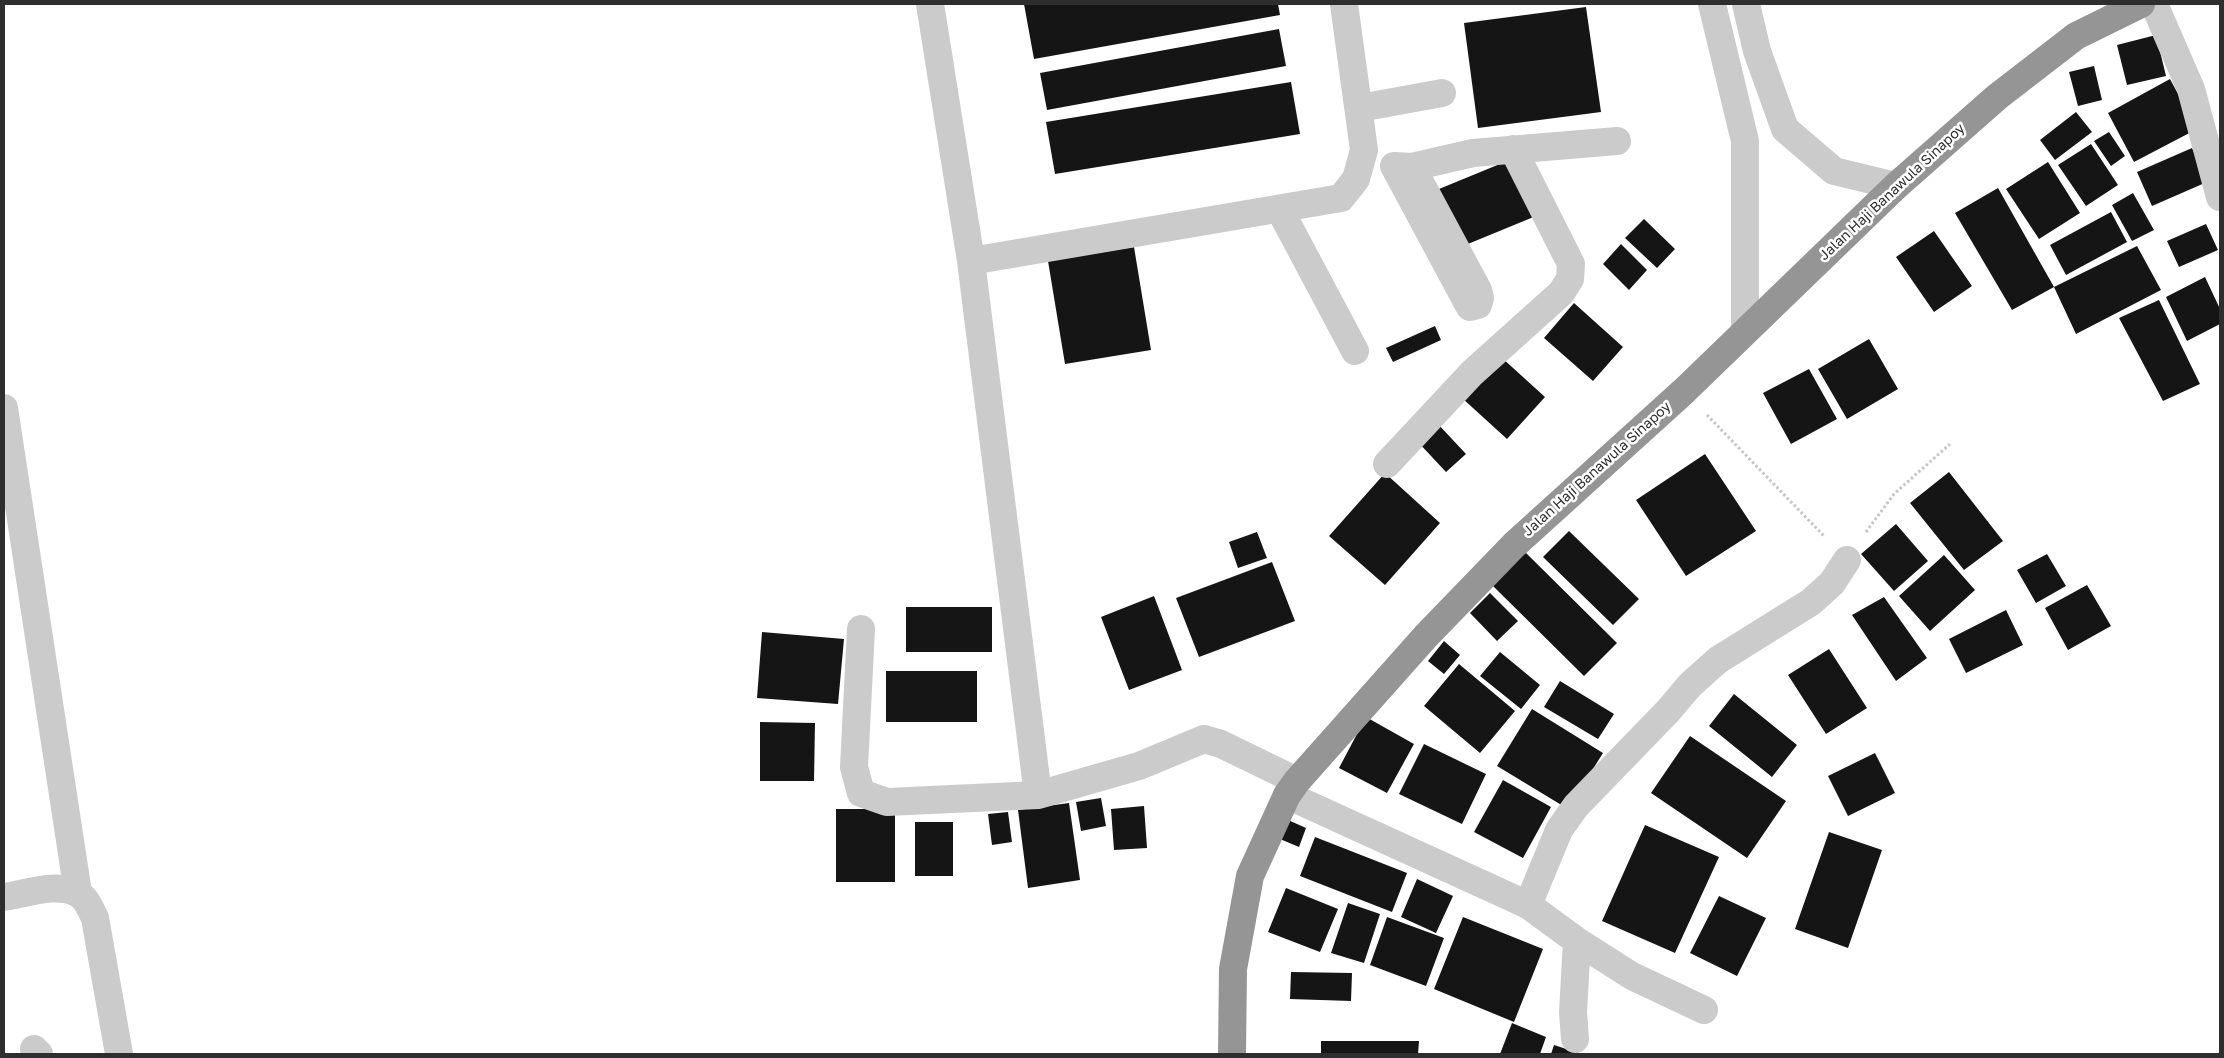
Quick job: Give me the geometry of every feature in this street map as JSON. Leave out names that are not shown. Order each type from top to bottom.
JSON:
[{"type":"highway","name":"Jalan Haji Banawula Sinapoy","points":[[1232,1054],[1233,970],[1250,876],[1292,788],[1426,636],[1514,545],[1684,391],[1896,186],[1996,97],[2076,36],[2141,4]]},
{"type":"street","points":[[930,4],[971,261],[1038,795]]},
{"type":"street","points":[[971,261],[1280,210],[1341,198],[1356,179],[1364,150],[1360,108],[1344,4]]},
{"type":"street","points":[[1712,4],[1745,141],[1745,330]]},
{"type":"street","points":[[1746,4],[1757,51],[1785,129],[1834,170],[1896,186]]},
{"type":"street","points":[[2154,4],[2191,89],[2220,197]]},
{"type":"street","points":[[1360,108],[1442,93]]},
{"type":"street","points":[[1364,150],[1389,166],[1403,166],[1473,153],[1617,141]]},
{"type":"street","points":[[1388,464],[1472,373],[1545,310],[1561,293],[1570,279],[1571,264],[1513,150]]},
{"type":"street","points":[[1403,166],[1430,216]]},
{"type":"street","points":[[1280,210],[1355,351]]},
{"type":"street","points":[[4,408],[78,893]]},
{"type":"street","points":[[1528,905],[1559,830],[1576,806],[1655,725],[1690,684],[1718,660],[1811,602],[1832,583],[1847,560]]},
{"type":"street","points":[[861,629],[854,767],[861,792],[888,802],[1038,795],[1139,766],[1204,739],[1221,744],[1292,788],[1528,905],[1577,941],[1632,976],[1704,1010]]},
{"type":"street","points":[[4,897],[52,889],[66,889],[78,893],[88,904],[95,918],[119,1054]]},
{"type":"street","points":[[1574,1039],[1573,1012],[1577,941]]},
{"type":"path","points":[[1684,391],[1847,560],[1894,494],[1950,444]]},
{"type":"building","points":[[1024,4],[1278,4],[1280,15],[1034,59]]},
{"type":"building","points":[[1586,7],[1601,112],[1478,128],[1464,23]]},
{"type":"building","points":[[1279,29],[1286,66],[1047,110],[1040,73]]},
{"type":"building","points":[[2156,35],[2166,76],[2127,85],[2117,45]]},
{"type":"building","points":[[2094,66],[2102,100],[2078,106],[2069,72]]},
{"type":"building","points":[[2170,79],[2197,129],[2134,162],[2108,113]]},
{"type":"building","points":[[1291,82],[1300,134],[1055,174],[1046,122]]},
{"type":"building","points":[[2076,112],[2092,132],[2055,160],[2040,140]]},
{"type":"building","points":[[2109,132],[2125,156],[2111,166],[2094,141]]},
{"type":"building","points":[[2091,144],[2118,185],[2086,206],[2058,165]]},
{"type":"building","points":[[2192,148],[2207,182],[2152,206],[2137,172]]},
{"type":"building","points":[[1512,159],[1536,216],[1463,246],[1439,189]]},
{"type":"building","points":[[2048,162],[2080,213],[2039,239],[2006,189]]},
{"type":"building","points":[[1998,188],[2054,287],[2012,310],[1955,213]]},
{"type":"building","points":[[2133,193],[2154,230],[2132,241],[2112,205]]},
{"type":"building","points":[[2111,212],[2127,242],[2066,275],[2050,245]]},
{"type":"building","points":[[1644,219],[1675,249],[1657,268],[1625,238]]},
{"type":"building","points":[[2206,224],[2218,250],[2179,267],[2167,241]]},
{"type":"building","points":[[1934,231],[1972,286],[1934,312],[1896,257]]},
{"type":"building","points":[[1621,244],[1647,270],[1629,290],[1603,264]]},
{"type":"building","points":[[2137,246],[2161,290],[2076,334],[2054,287]]},
{"type":"building","points":[[1134,247],[1151,350],[1065,364],[1048,261]]},
{"type":"building","points":[[2205,277],[2220,309],[2220,324],[2187,341],[2166,297]]},
{"type":"building","points":[[2159,300],[2200,384],[2163,401],[2119,318]]},
{"type":"building","points":[[1574,303],[1623,347],[1593,381],[1544,338]]},
{"type":"building","points":[[1435,326],[1441,340],[1393,362],[1386,348]]},
{"type":"building","points":[[1869,339],[1898,389],[1847,419],[1818,369]]},
{"type":"building","points":[[1501,357],[1545,397],[1507,439],[1462,398]]},
{"type":"building","points":[[1809,369],[1837,419],[1791,444],[1763,393]]},
{"type":"building","points":[[1437,423],[1466,454],[1446,472],[1417,441]]},
{"type":"building","points":[[1705,454],[1756,531],[1686,576],[1636,500]]},
{"type":"building","points":[[1949,472],[2003,541],[1964,570],[1910,503]]},
{"type":"building","points":[[1385,473],[1440,523],[1385,585],[1329,536]]},
{"type":"building","points":[[1896,524],[1928,561],[1894,591],[1861,554]]},
{"type":"building","points":[[1569,531],[1639,599],[1613,625],[1543,557]]},
{"type":"building","points":[[1257,532],[1267,558],[1238,568],[1229,542]]},
{"type":"building","points":[[1525,552],[1617,643],[1584,676],[1492,585]]},
{"type":"building","points":[[2047,554],[2066,586],[2036,603],[2017,570]]},
{"type":"building","points":[[1944,555],[1975,590],[1930,631],[1899,596]]},
{"type":"building","points":[[1272,562],[1295,621],[1199,657],[1176,598]]},
{"type":"building","points":[[2087,585],[2111,626],[2068,650],[2045,608]]},
{"type":"building","points":[[1490,593],[1518,621],[1497,641],[1470,613]]},
{"type":"building","points":[[1154,596],[1182,670],[1129,690],[1101,617]]},
{"type":"building","points":[[1884,597],[1927,658],[1896,681],[1852,615]]},
{"type":"building","points":[[906,607],[992,607],[992,652],[906,652]]},
{"type":"building","points":[[2006,610],[2023,645],[1966,673],[1949,639]]},
{"type":"building","points":[[762,632],[844,639],[838,704],[757,698]]},
{"type":"building","points":[[1444,641],[1460,655],[1444,674],[1428,661]]},
{"type":"building","points":[[1829,649],[1867,708],[1826,734],[1788,675]]},
{"type":"building","points":[[1500,652],[1540,685],[1521,709],[1480,676]]},
{"type":"building","points":[[1459,664],[1515,711],[1480,753],[1424,706]]},
{"type":"building","points":[[886,671],[977,671],[977,722],[886,722]]},
{"type":"building","points":[[1560,681],[1614,714],[1598,739],[1544,707]]},
{"type":"building","points":[[1734,694],[1797,745],[1772,777],[1709,726]]},
{"type":"building","points":[[1532,709],[1603,753],[1568,809],[1497,766]]},
{"type":"building","points":[[1366,717],[1414,744],[1387,793],[1339,768]]},
{"type":"building","points":[[760,722],[815,723],[814,781],[760,781]]},
{"type":"building","points":[[1690,736],[1786,801],[1747,858],[1651,793]]},
{"type":"building","points":[[1424,744],[1486,774],[1462,824],[1399,794]]},
{"type":"building","points":[[1875,753],[1895,793],[1848,816],[1828,776]]},
{"type":"building","points":[[1503,780],[1551,807],[1523,858],[1474,832]]},
{"type":"building","points":[[1101,798],[1106,826],[1081,831],[1076,802]]},
{"type":"building","points":[[1069,803],[1080,880],[1028,888],[1018,810]]},
{"type":"building","points":[[1144,806],[1147,848],[1114,850],[1111,809]]},
{"type":"building","points":[[836,809],[895,809],[895,882],[836,882]]},
{"type":"building","points":[[1008,812],[1012,842],[992,845],[988,814]]},
{"type":"building","points":[[1288,820],[1306,828],[1299,847],[1280,839]]},
{"type":"building","points":[[915,822],[953,822],[953,876],[915,876]]},
{"type":"building","points":[[1645,825],[1719,857],[1675,953],[1602,921]]},
{"type":"building","points":[[1829,832],[1882,850],[1848,948],[1795,929]]},
{"type":"building","points":[[1315,837],[1407,873],[1392,912],[1300,876]]},
{"type":"building","points":[[1417,879],[1453,896],[1436,933],[1401,917]]},
{"type":"building","points":[[1286,888],[1338,909],[1320,952],[1268,932]]},
{"type":"building","points":[[1719,896],[1766,918],[1737,976],[1690,953]]},
{"type":"building","points":[[1348,903],[1380,914],[1364,963],[1331,953]]},
{"type":"building","points":[[1387,917],[1444,938],[1426,986],[1370,965]]},
{"type":"building","points":[[1463,917],[1543,949],[1514,1022],[1434,989]]},
{"type":"building","points":[[1291,972],[1352,973],[1351,1001],[1290,999]]},
{"type":"building","points":[[1512,1023],[1546,1037],[1540,1054],[1500,1054]]},
{"type":"building","points":[[1321,1041],[1419,1041],[1418,1054],[1321,1054]]},
{"type":"building","points":[[1554,1045],[1582,1054],[1551,1054]]}]
